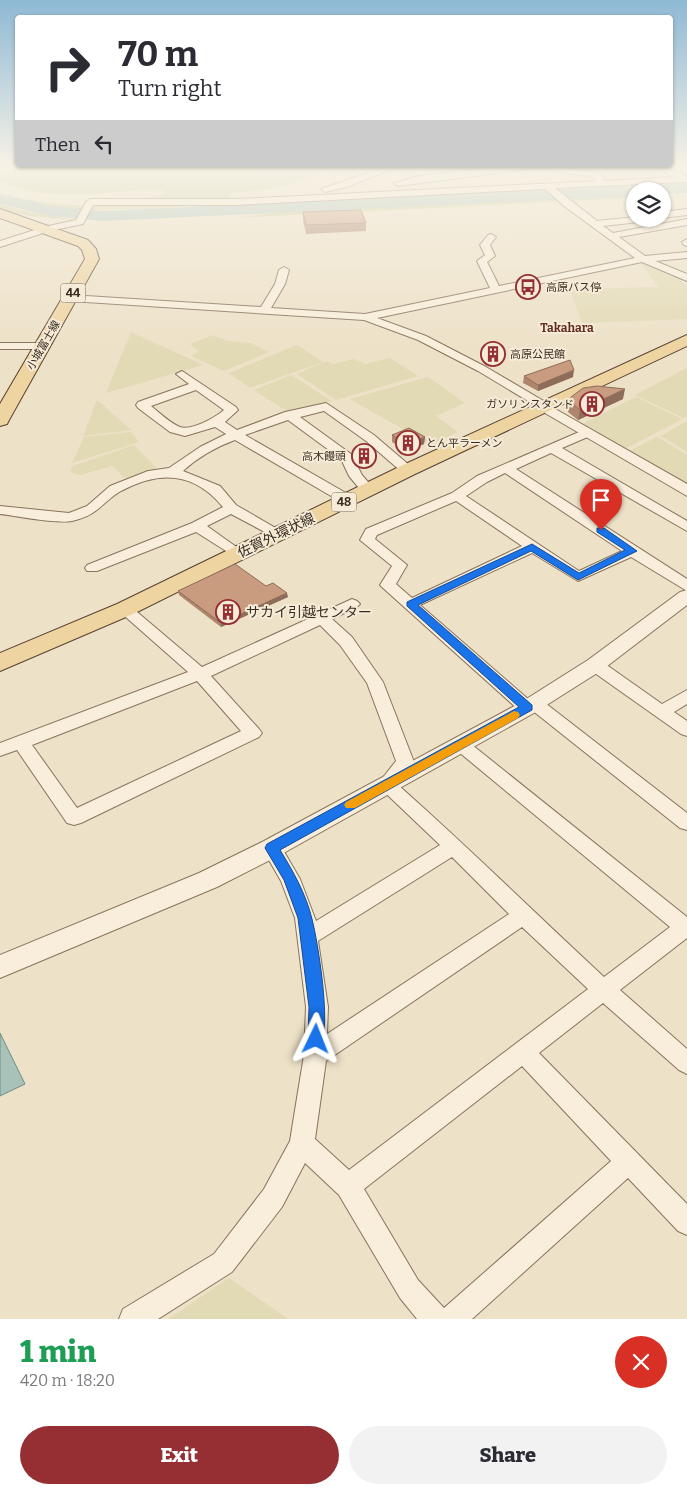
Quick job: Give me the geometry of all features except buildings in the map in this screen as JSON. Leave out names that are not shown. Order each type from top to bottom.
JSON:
[{"type":"main road","name":"小城富士線","points":[[0,420],[92,259],[92,253],[84,243],[43,228]]},
{"type":"main road","name":"佐賀外環状線","points":[[0,663],[125,609],[408,470],[687,340]]},
{"type":"street","points":[[0,244],[53,228]]},
{"type":"street","points":[[601,228],[643,258],[687,278]]},
{"type":"street","points":[[612,236],[657,228]]},
{"type":"street","points":[[491,237],[485,245],[490,256],[482,261],[496,289]]},
{"type":"street","points":[[365,318],[643,258],[687,255]]},
{"type":"street","points":[[264,311],[280,284],[284,270]]},
{"type":"street","points":[[70,298],[365,318],[422,338],[482,369],[586,433],[687,491]]},
{"type":"street","points":[[0,346],[42,346]]},
{"type":"street","points":[[182,374],[198,385],[232,410],[217,422],[185,432],[174,429],[142,405],[198,385]]},
{"type":"street","points":[[174,472],[184,462],[199,452],[236,436],[289,415],[326,407],[370,438],[408,470]]},
{"type":"street","points":[[289,415],[346,457],[368,490]]},
{"type":"street","points":[[217,422],[236,436],[348,500]]},
{"type":"street","points":[[586,433],[482,479],[457,496],[371,532],[367,540],[400,565],[388,585],[531,705],[687,823]]},
{"type":"street","points":[[552,448],[687,527]]},
{"type":"street","points":[[506,468],[687,586]]},
{"type":"street","points":[[0,510],[70,517],[92,509],[115,489],[153,474],[174,472],[188,476],[215,489],[231,508],[279,534]]},
{"type":"street","points":[[457,496],[578,577],[632,551]]},
{"type":"street","points":[[92,568],[196,526],[231,508]]},
{"type":"street","points":[[196,526],[237,554]]},
{"type":"street","points":[[410,604],[532,547]]},
{"type":"street","points":[[0,967],[208,880],[272,848],[531,705],[595,665],[687,596]]},
{"type":"street","points":[[0,750],[200,674],[352,604]]},
{"type":"street","points":[[21,742],[74,818],[253,733],[200,674],[125,609]]},
{"type":"street","points":[[322,619],[346,641],[375,682],[405,762],[386,785]]},
{"type":"street","points":[[595,665],[687,730]]},
{"type":"street","points":[[662,712],[687,696]]},
{"type":"street","points":[[348,1186],[686,927],[460,744]]},
{"type":"street","points":[[386,785],[454,846],[523,915],[687,1064]]},
{"type":"street","points":[[307,938],[454,846]]},
{"type":"street","points":[[133,1319],[223,1263],[272,1198],[302,1144],[315,1055],[317,1007],[305,918],[290,879],[272,848]]},
{"type":"street","points":[[315,1055],[523,915]]},
{"type":"street","points":[[523,1052],[687,1222]]},
{"type":"street","points":[[302,1144],[348,1186],[409,1288],[435,1319]]},
{"type":"street","points":[[452,1319],[629,1161]]},
{"type":"shaded area","points":[[639,262],[646,263],[679,278],[687,287],[687,319],[582,323],[571,292],[580,289],[659,287]]},
{"type":"shaded area","points":[[131,332],[203,365],[106,393]]},
{"type":"shaded area","points":[[213,335],[228,341],[251,343],[269,352],[224,371],[191,356],[199,351],[190,344]]},
{"type":"shaded area","points":[[297,345],[323,362],[250,388],[229,373]]},
{"type":"shaded area","points":[[390,358],[418,376],[336,400],[297,374],[326,361],[333,364],[354,359],[365,364]]},
{"type":"shaded area","points":[[687,368],[687,416],[684,418],[635,395]]},
{"type":"shaded area","points":[[291,375],[332,401],[288,412],[254,390]]},
{"type":"shaded area","points":[[428,377],[465,403],[436,416],[458,432],[431,445],[350,399]]},
{"type":"shaded area","points":[[636,397],[682,419],[623,450],[580,425]]},
{"type":"shaded area","points":[[97,400],[131,430],[83,436]]},
{"type":"shaded area","points":[[687,421],[687,452],[661,436]]},
{"type":"shaded area","points":[[131,432],[139,442],[72,463],[84,437]]},
{"type":"shaded area","points":[[657,437],[687,455],[687,484],[629,451]]},
{"type":"shaded area","points":[[134,445],[158,470],[126,479],[112,466],[80,475],[70,472],[73,466]]},
{"type":"shaded area","points":[[229,1278],[288,1319],[168,1319]]},
{"type":"water","points":[[0,1033],[25,1084],[0,1096]]},
{"type":"slow traffic","points":[[350,805],[514,715]]},
{"type":"place","name":"高原バス停","points":[[528,287]]},
{"type":"place","name":"高原公民館","points":[[493,354]]},
{"type":"place","name":"ガソリンスタンド","points":[[592,404]]},
{"type":"place","name":"とん平ラーメン","points":[[408,443]]},
{"type":"place","name":"高木饅頭","points":[[364,456]]},
{"type":"place","name":"サカイ引越センター","points":[[228,612]]},
{"type":"district","name":"Takahara","points":[[567,328]]},
{"type":"route","points":[[316,1039],[317,1007],[305,918],[290,879],[272,848],[528,708],[410,604],[532,547],[578,577],[632,551],[601,530]]}]
